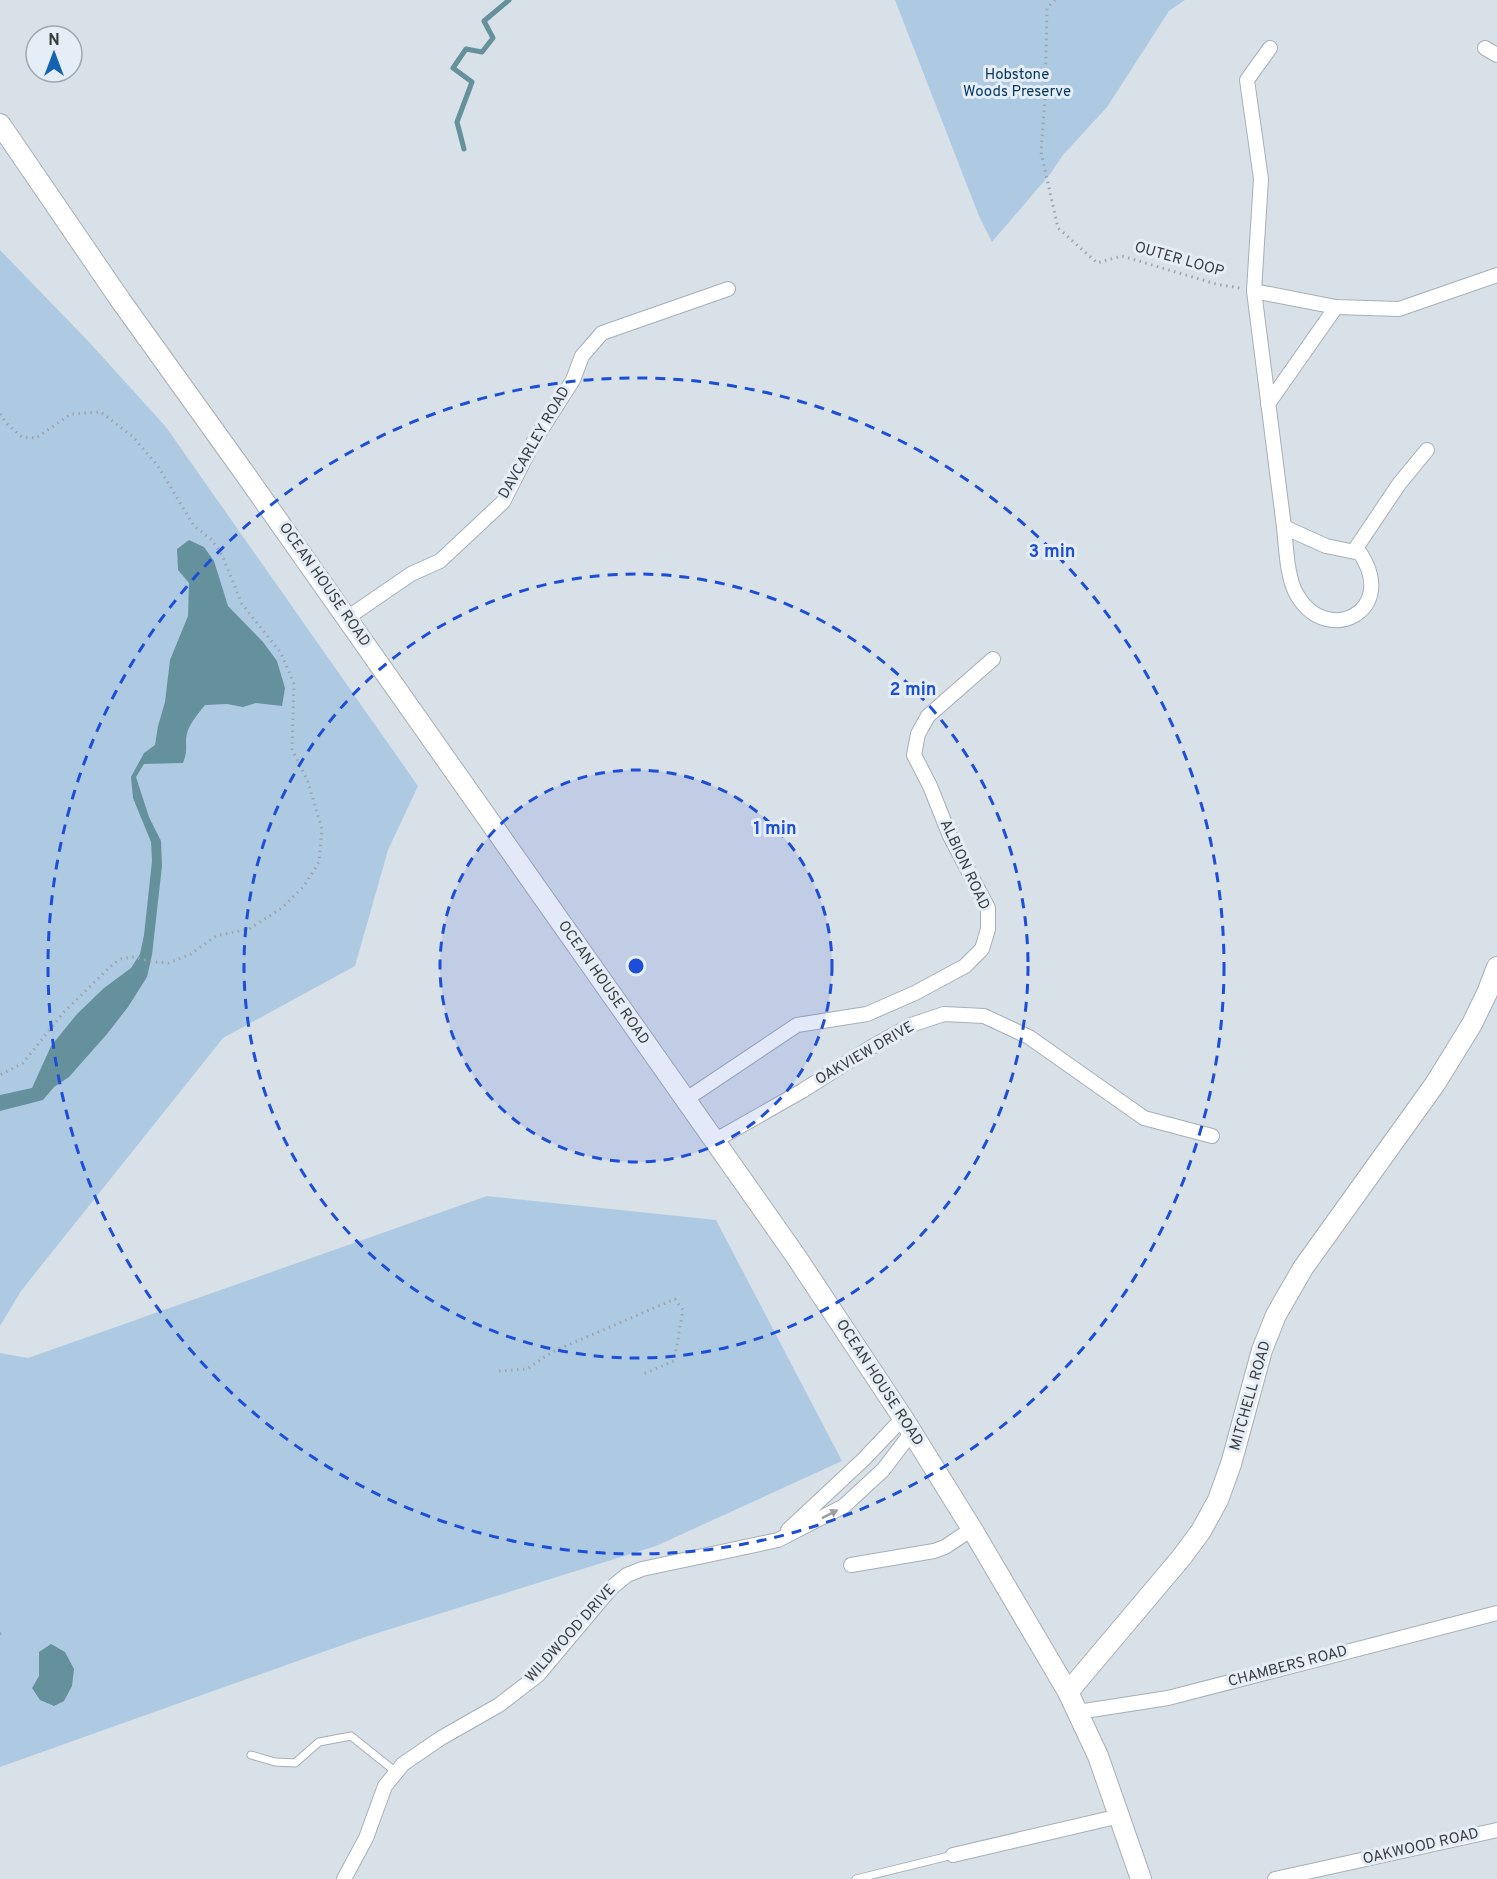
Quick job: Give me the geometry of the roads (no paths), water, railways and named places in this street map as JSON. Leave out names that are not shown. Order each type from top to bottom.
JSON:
[{"type":"main road","name":"OCEAN HOUSE ROAD","points":[[0,124],[122,301],[686,1100],[801,1265],[907,1425],[972,1529],[1068,1692],[1098,1756],[1141,1879]]},
{"type":"main road","name":"MITCHELL ROAD","points":[[1068,1692],[1201,1531],[1218,1500],[1231,1464],[1262,1350],[1276,1315],[1303,1268],[1435,1084],[1472,1024],[1497,967]]},
{"type":"street","points":[[1270,48],[1247,80],[1261,179],[1254,291],[1284,527],[1293,587],[1297,596],[1317,615],[1339,621],[1357,614],[1372,590],[1370,571],[1360,553],[1326,546],[1284,527]]},
{"type":"street","points":[[1254,291],[1336,307],[1399,309],[1497,275]]},
{"type":"street","name":"DAVCARLEY ROAD","points":[[347,618],[411,574],[440,561],[503,502],[534,441],[573,380],[582,356],[602,333],[728,289]]},
{"type":"street","points":[[1268,404],[1336,307]]},
{"type":"street","points":[[1354,550],[1399,484],[1427,450]]},
{"type":"street","name":"ALBION ROAD","points":[[686,1100],[797,1025],[867,1014],[915,993],[965,966],[982,949],[988,929],[988,908],[950,836],[930,786],[914,755],[918,734],[928,716],[993,659]]},
{"type":"street","name":"OAKVIEW DRIVE","points":[[714,1141],[911,1025],[944,1014],[984,1016],[1029,1037],[1144,1118],[1212,1136]]},
{"type":"street","points":[[778,1540],[810,1508],[907,1425]]},
{"type":"street","name":"WILDWOOD DRIVE","points":[[344,1879],[366,1838],[385,1786],[403,1764],[441,1738],[499,1705],[538,1675],[612,1588],[627,1575],[642,1569],[778,1540],[844,1506],[883,1470],[907,1425]]},
{"type":"street","points":[[851,1565],[934,1551],[945,1547],[972,1529]]},
{"type":"street","name":"CHAMBERS ROAD","points":[[1078,1712],[1168,1698],[1497,1613]]},
{"type":"street","points":[[953,1855],[1120,1816]]},
{"type":"street","name":"OAKWOOD ROAD","points":[[1275,1879],[1497,1830]]},
{"type":"lane","points":[[251,1755],[275,1762],[295,1763],[319,1742],[351,1736],[396,1772]]},
{"type":"lane","points":[[856,1879],[953,1855]]},
{"type":"waterway","points":[[464,149],[457,122],[472,82],[453,68],[466,49],[482,52],[493,38],[484,21],[509,0]]},
{"type":"park label","name":"Hobstone Woods Preserve","points":[[1017,84]]}]
